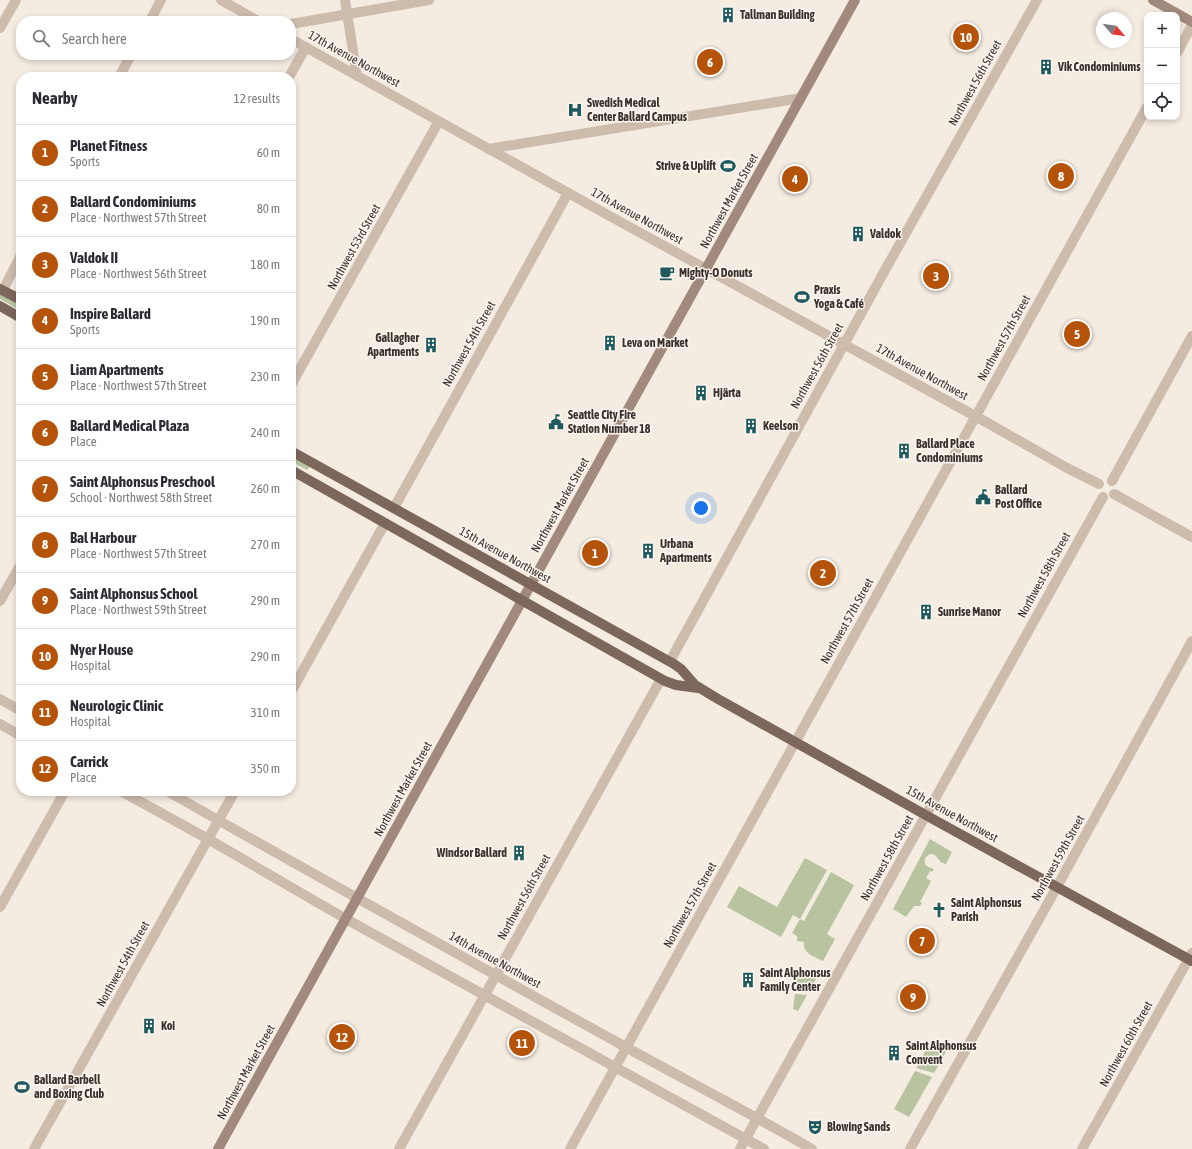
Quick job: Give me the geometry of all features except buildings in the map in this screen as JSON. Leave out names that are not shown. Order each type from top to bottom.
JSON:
[{"type":"main road","name":"Northwest Market Street","points":[[218,1149],[855,0]]},
{"type":"main road","points":[[1153,0],[1192,22]]},
{"type":"main road","points":[[1,289],[16,297]]},
{"type":"main road","points":[[0,306],[16,315]]},
{"type":"main road","name":"15th Avenue Northwest","points":[[296,453],[670,662],[681,669],[690,680],[700,688],[795,742],[1057,887],[1191,958]]},
{"type":"main road","name":"15th Avenue Northwest","points":[[296,473],[661,678],[676,685],[687,685],[700,688]]},
{"type":"street","points":[[0,28],[16,0]]},
{"type":"street","points":[[153,16],[161,0]]},
{"type":"street","points":[[221,0],[249,16]]},
{"type":"street","points":[[345,0],[357,76]]},
{"type":"street","points":[[296,23],[429,0]]},
{"type":"street","name":"Northwest 56th Street","points":[[670,662],[844,344],[1037,0]]},
{"type":"street","points":[[1179,48],[1192,25]]},
{"type":"street","name":"17th Avenue Northwest","points":[[296,42],[488,149],[1098,484]]},
{"type":"street","points":[[293,72],[306,47]]},
{"type":"street","points":[[122,72],[128,60]]},
{"type":"street","points":[[488,149],[801,98]]},
{"type":"street","name":"Northwest 57th Street","points":[[570,1149],[1144,112]]},
{"type":"street","name":"Northwest 53rd Street","points":[[296,376],[439,121]]},
{"type":"street","name":"Northwest 54th Street","points":[[394,508],[568,193]]},
{"type":"street","points":[[1,289],[16,264]]},
{"type":"street","points":[[1112,481],[1192,336]]},
{"type":"street","points":[[1104,479],[1112,481],[1116,486],[1114,494],[1108,498],[1103,497],[1098,491],[1098,484],[1104,479]]},
{"type":"street","points":[[1114,494],[1192,536]]},
{"type":"street","name":"Northwest 58th Street","points":[[740,1149],[1103,497]]},
{"type":"street","points":[[296,683],[386,523]]},
{"type":"street","points":[[0,601],[16,573]]},
{"type":"street","name":"Northwest 59th Street","points":[[910,1149],[1057,887],[1192,641]]},
{"type":"street","name":"Northwest 56th Street","points":[[399,1149],[661,678]]},
{"type":"street","points":[[0,699],[16,708]]},
{"type":"street","points":[[0,724],[16,733]]},
{"type":"street","points":[[0,907],[62,796]]},
{"type":"street","points":[[130,796],[484,996],[764,1149]]},
{"type":"street","name":"14th Avenue Northwest","points":[[175,796],[357,899],[812,1149]]},
{"type":"street","name":"Northwest 54th Street","points":[[34,1149],[232,796]]},
{"type":"street","name":"Northwest 60th Street","points":[[1082,1149],[1191,958]]},
{"type":"green space","points":[[0,293],[16,302],[16,308],[0,299]]},
{"type":"green space","points":[[296,459],[310,466],[307,470],[296,464]]},
{"type":"green space","points":[[930,839],[952,852],[946,864],[941,862],[933,854],[926,857],[926,865],[934,869],[932,872],[930,871],[926,878],[931,881],[920,902],[922,903],[920,906],[914,906],[906,917],[893,909]]},
{"type":"green space","points":[[805,858],[827,870],[800,919],[793,915],[781,937],[727,907],[739,886],[777,907]]},
{"type":"green space","points":[[831,872],[854,885],[827,934],[835,939],[823,961],[807,952],[804,942],[797,941],[797,936],[792,933],[800,919],[804,921]]},
{"type":"green space","points":[[810,969],[816,969],[820,972],[809,991],[795,990],[796,980],[805,977]]},
{"type":"green space","points":[[795,994],[807,995],[798,1011],[793,1009]]},
{"type":"green space","points":[[931,1041],[947,1050],[934,1073],[916,1068]]},
{"type":"green space","points":[[915,1071],[932,1077],[909,1117],[894,1109]]},
{"type":"place","name":"Tallman Building","points":[[728,15]]},
{"type":"place","name":"Nyer House","points":[[966,37]]},
{"type":"place","name":"Ballard Medical Plaza","points":[[710,62]]},
{"type":"place","name":"Vik Condominiums","points":[[1046,67]]},
{"type":"place","name":"Swedish Medical Center Ballard Campus","points":[[575,110]]},
{"type":"place","name":"Strive & Uplift","points":[[728,166]]},
{"type":"place","name":"Bal Harbour","points":[[1061,176]]},
{"type":"place","name":"Inspire Ballard","points":[[795,179]]},
{"type":"place","name":"Valdok","points":[[858,234]]},
{"type":"place","name":"Mighty-O Donuts","points":[[667,273]]},
{"type":"place","name":"Valdok II","points":[[936,276]]},
{"type":"place","name":"Praxis Yoga & Café","points":[[802,297]]},
{"type":"place","name":"Liam Apartments","points":[[1077,334]]},
{"type":"place","name":"Leva on Market","points":[[610,343]]},
{"type":"place","name":"Gallagher Apartments","points":[[431,345]]},
{"type":"place","name":"Hjärta","points":[[701,393]]},
{"type":"place","name":"Seattle City Fire Station Number 18","points":[[556,422]]},
{"type":"place","name":"Keelson","points":[[751,426]]},
{"type":"place","name":"Ballard Place Condominiums","points":[[904,451]]},
{"type":"place","name":"Ballard Post Office","points":[[983,497]]},
{"type":"place","name":"Urbana Apartments","points":[[648,551]]},
{"type":"place","name":"Planet Fitness","points":[[595,553]]},
{"type":"place","name":"Ballard Condominiums","points":[[823,573]]},
{"type":"place","name":"Sunrise Manor","points":[[926,612]]},
{"type":"place","name":"Windsor Ballard","points":[[519,853]]},
{"type":"place","name":"Saint Alphonsus Parish","points":[[939,910]]},
{"type":"place","name":"Saint Alphonsus Preschool","points":[[922,941]]},
{"type":"place","name":"Saint Alphonsus Family Center","points":[[748,980]]},
{"type":"place","name":"Saint Alphonsus School","points":[[913,997]]},
{"type":"place","name":"Koi","points":[[149,1026]]},
{"type":"place","name":"Carrick","points":[[342,1037]]},
{"type":"place","name":"Neurologic Clinic","points":[[522,1043]]},
{"type":"place","name":"Saint Alphonsus Convent","points":[[894,1053]]},
{"type":"place","name":"Ballard Barbell and Boxing Club","points":[[22,1087]]},
{"type":"place","name":"Blowing Sands","points":[[815,1127]]}]
